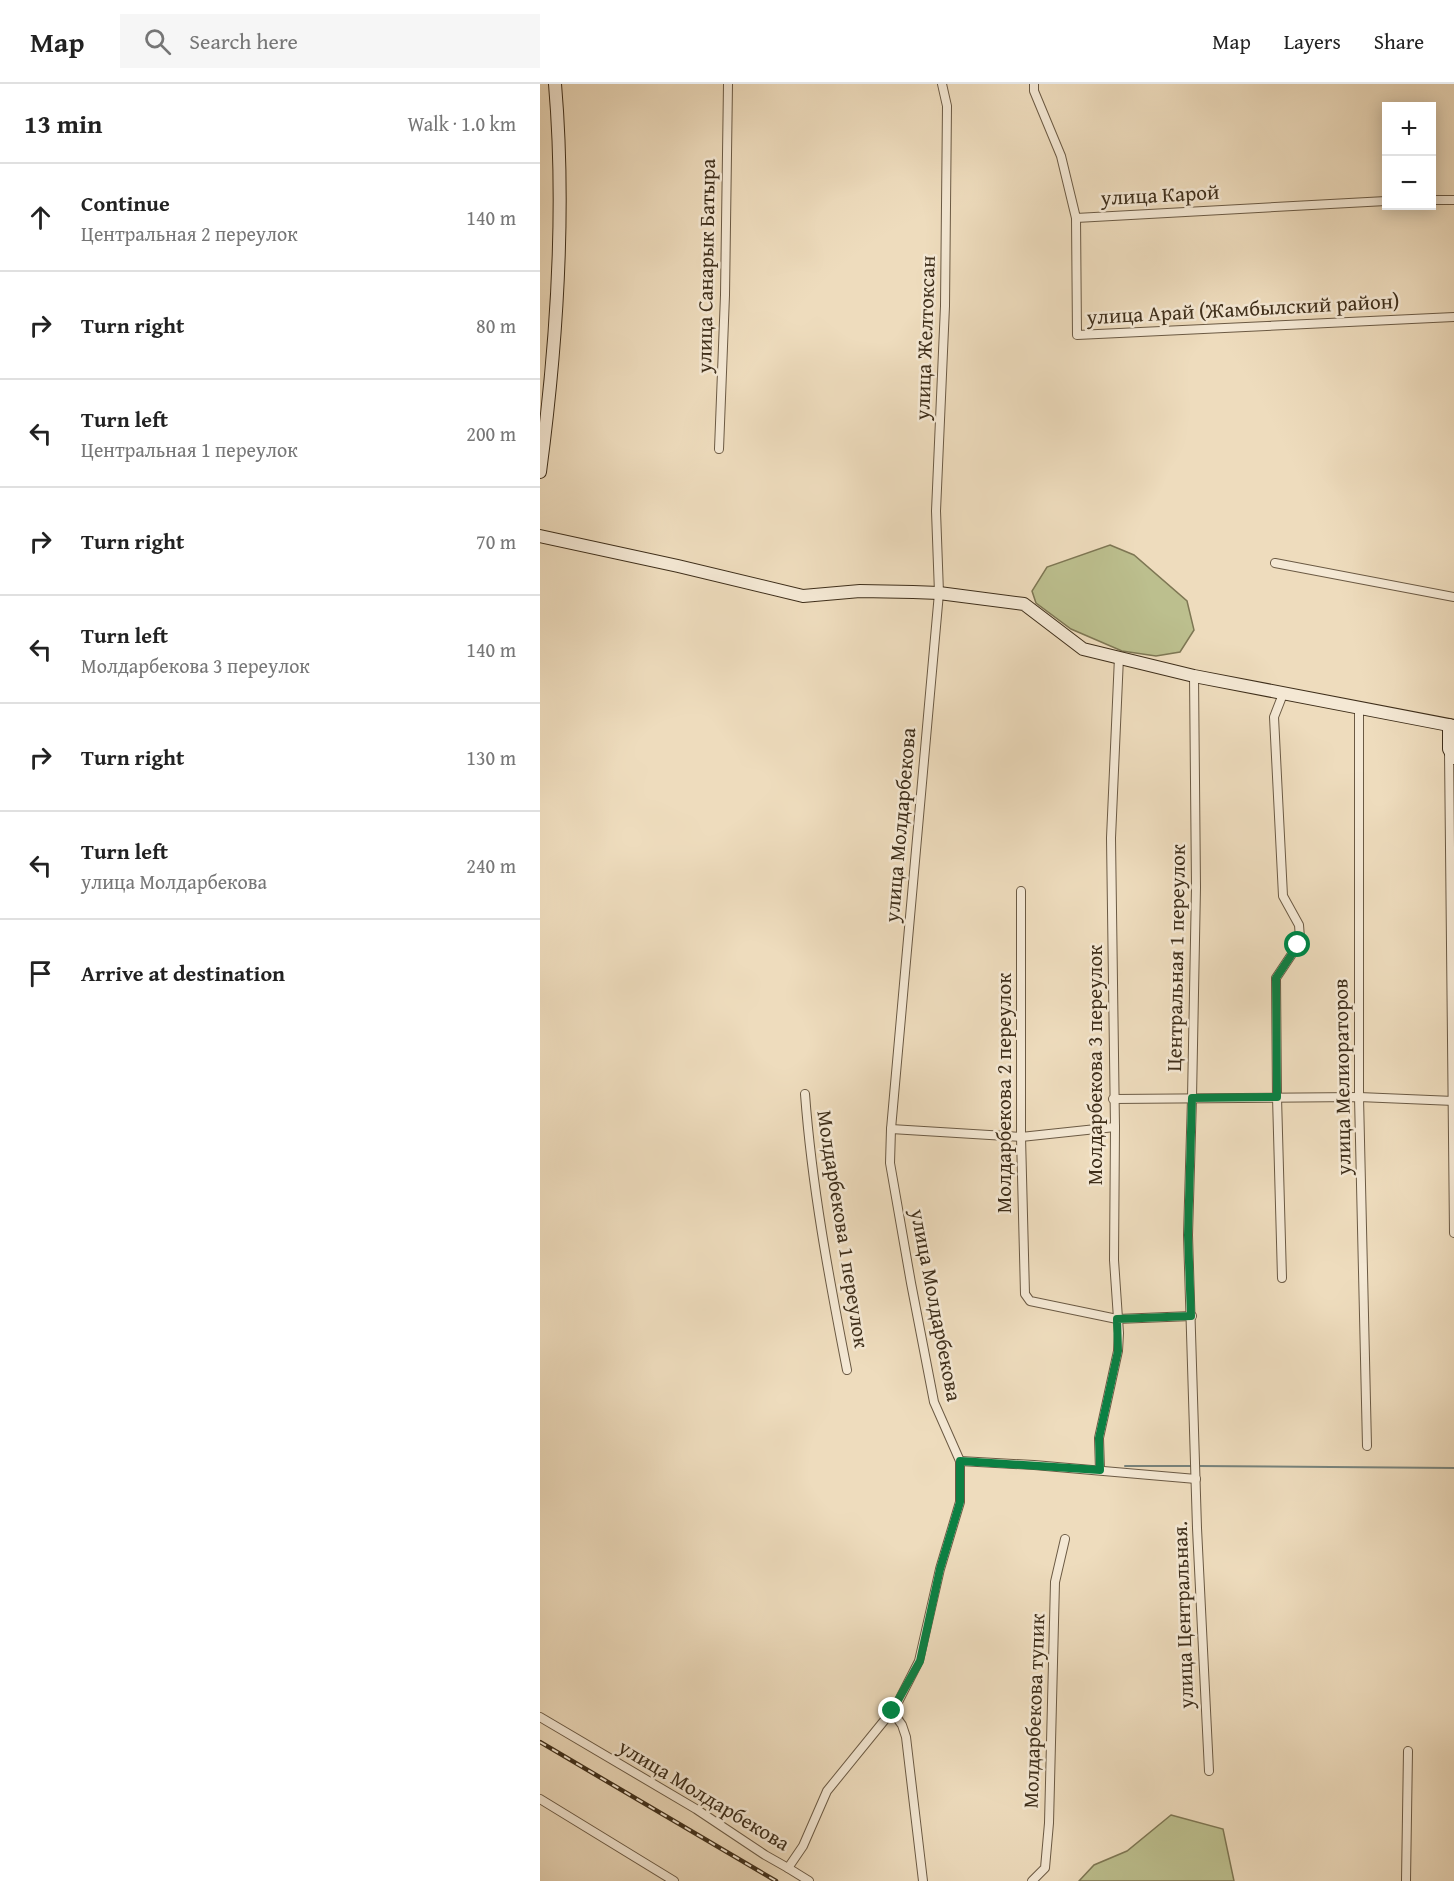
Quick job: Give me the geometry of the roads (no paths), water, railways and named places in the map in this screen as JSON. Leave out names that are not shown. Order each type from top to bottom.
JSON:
[{"type":"street","points":[[540,472],[554,337],[560,230],[559,125],[555,84]]},
{"type":"street","name":"улица Санарык Батыра","points":[[719,449],[725,295],[728,84]]},
{"type":"street","name":"улица Желтоксан","points":[[939,593],[936,511],[945,306],[947,106],[942,84]]},
{"type":"street","name":"улица Карой","points":[[1034,84],[1034,91],[1061,156],[1076,218],[1382,201]]},
{"type":"street","points":[[1436,200],[1454,200]]},
{"type":"street","name":"улица Арай (Жамбылский район)","points":[[1076,218],[1077,335],[1454,317]]},
{"type":"street","points":[[540,537],[709,573],[803,596],[860,591],[939,593],[1024,603],[1083,649],[1194,676],[1452,726],[1454,1233]]},
{"type":"street","points":[[1275,563],[1454,597]]},
{"type":"street","name":"улица Молдарбекова","points":[[540,1717],[696,1809],[788,1868],[803,1846],[827,1791],[892,1711],[920,1661],[940,1569],[960,1502],[960,1461],[934,1402],[890,1163],[891,1130],[939,593]]},
{"type":"street","name":"Молдарбекова 3 переулок","points":[[1100,1470],[1099,1438],[1118,1351],[1114,1260],[1115,1127],[1111,838],[1119,657]]},
{"type":"street","name":"Центральная 1 переулок","points":[[1194,676],[1196,887],[1188,1235],[1196,1457]]},
{"type":"street","points":[[1282,1278],[1276,978],[1298,945],[1300,938],[1299,926],[1293,911],[1283,896],[1274,717],[1283,694]]},
{"type":"street","name":"улица Мелиораторов","points":[[1359,708],[1359,1097],[1367,1446]]},
{"type":"street","name":"Молдарбекова 2 переулок","points":[[1021,891],[1021,1137],[1025,1294],[1030,1301],[1117,1319]]},
{"type":"street","name":"Молдарбекова 1 переулок","points":[[805,1094],[809,1155],[847,1370]]},
{"type":"street","points":[[1113,1099],[1359,1097],[1454,1101]]},
{"type":"street","points":[[891,1130],[1021,1137],[1115,1127]]},
{"type":"street","points":[[1117,1319],[1191,1316]]},
{"type":"street","name":"улица Центральная.","points":[[1196,1457],[1209,1771]]},
{"type":"street","points":[[960,1461],[1196,1479]]},
{"type":"street","name":"Молдарбекова тупик","points":[[1032,1881],[1045,1868],[1049,1823],[1055,1582],[1065,1539]]},
{"type":"street","points":[[892,1711],[902,1725],[906,1737],[924,1881]]},
{"type":"street","points":[[1406,1881],[1408,1751]]},
{"type":"street","points":[[540,1799],[674,1881]]},
{"type":"street","points":[[788,1868],[809,1881]]},
{"type":"waterway","points":[[1125,1466],[1193,1466]]},
{"type":"waterway","points":[[1199,1466],[1454,1468]]},
{"type":"railway","points":[[540,1742],[776,1881]]}]
